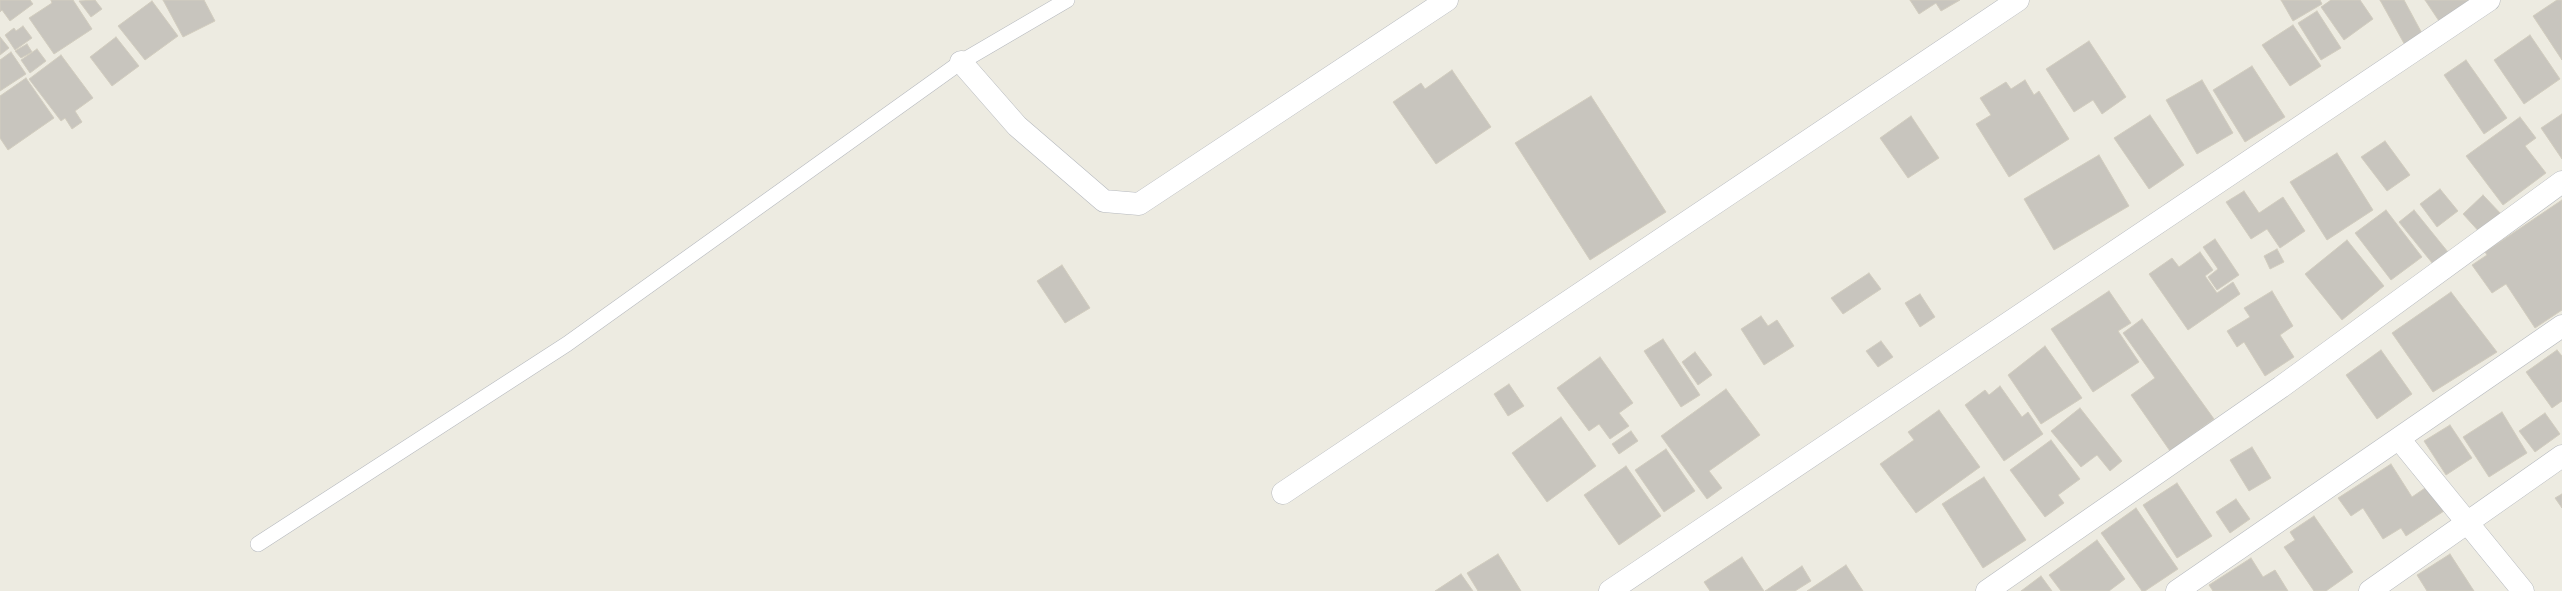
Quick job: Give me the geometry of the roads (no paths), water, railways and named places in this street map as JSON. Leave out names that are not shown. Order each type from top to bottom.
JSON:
[{"type":"street","points":[[961,62],[1017,126],[1104,201],[1139,204],[1447,0]]},
{"type":"street","points":[[1283,493],[2018,0]]},
{"type":"street","points":[[1610,591],[2489,0]]},
{"type":"street","points":[[1987,591],[2281,388],[2562,182]]},
{"type":"street","points":[[2177,591],[2400,440],[2562,326]]},
{"type":"street","points":[[2400,440],[2466,523],[2524,591]]},
{"type":"street","points":[[2370,591],[2562,456]]},
{"type":"lane","points":[[258,544],[567,344],[961,62],[1067,0]]}]
